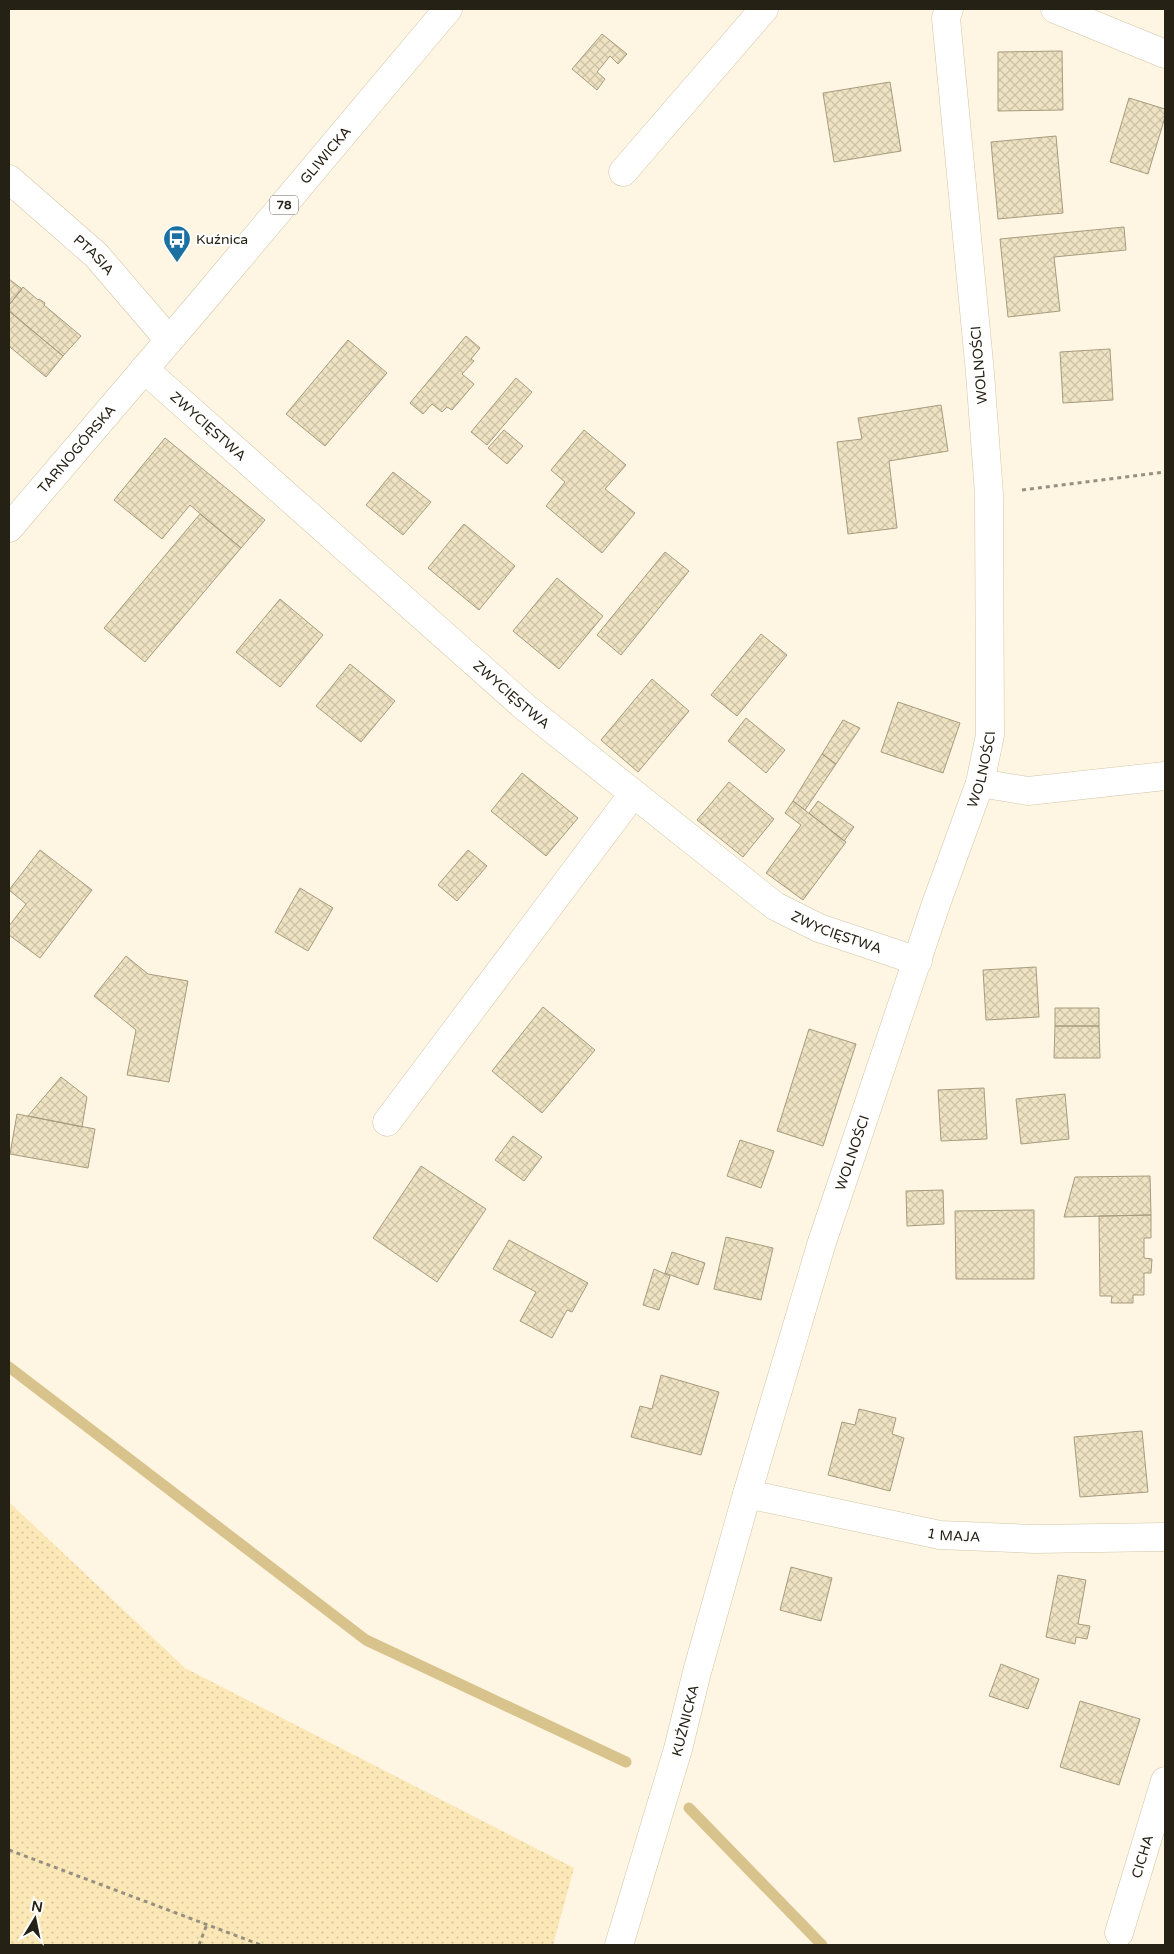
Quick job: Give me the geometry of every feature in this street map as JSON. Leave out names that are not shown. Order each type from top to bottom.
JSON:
[{"type":"street","name":"GLIWICKA","points":[[144,369],[448,9]]},
{"type":"street","points":[[623,172],[764,9]]},
{"type":"street","name":"WOLNOŚCI","points":[[747,1494],[822,1242],[936,904],[980,783],[990,735],[989,494],[980,373],[946,18],[949,9]]},
{"type":"street","points":[[1054,9],[1165,54]]},
{"type":"street","name":"PTASIA","points":[[9,179],[96,254],[169,340]]},
{"type":"street","name":"TARNOGÓRSKA","points":[[9,528],[144,369]]},
{"type":"street","name":"ZWYCIĘSTWA","points":[[144,369],[526,708],[774,906],[819,928],[918,960]]},
{"type":"street","points":[[980,783],[1028,791],[1165,776]]},
{"type":"street","points":[[387,1122],[633,794]]},
{"type":"street","name":"1 MAJA","points":[[747,1494],[940,1535],[1035,1539],[1165,1537]]},
{"type":"street","name":"KUŹNICKA","points":[[619,1945],[676,1758],[747,1494]]},
{"type":"street","name":"CICHA","points":[[1119,1933],[1165,1780]]},
{"type":"path","points":[[989,494],[1165,472]]},
{"type":"path","points":[[9,1850],[261,1945]]},
{"type":"path","points":[[199,1945],[207,1924]]},
{"type":"shaded area","points":[[9,1502],[185,1668],[574,1868],[553,1945],[9,1945]]},
{"type":"building","points":[[602,34],[627,54],[618,64],[610,56],[597,72],[605,79],[597,90],[572,69]]},
{"type":"building","points":[[1062,51],[1063,110],[998,111],[998,52]]},
{"type":"building","points":[[890,82],[901,151],[834,162],[823,93]]},
{"type":"building","points":[[1129,98],[1165,109],[1165,117],[1148,174],[1110,162]]},
{"type":"building","points":[[1056,136],[1063,213],[998,219],[991,142]]},
{"type":"building","points":[[1124,227],[1126,250],[1054,257],[1060,311],[1008,317],[1000,239]]},
{"type":"building","points":[[9,279],[22,289],[9,305]]},
{"type":"building","points":[[23,287],[38,300],[45,303],[44,305],[81,336],[63,356],[9,311],[9,305]]},
{"type":"building","points":[[9,311],[63,356],[46,377],[10,347]]},
{"type":"building","points":[[466,336],[480,348],[471,359],[474,361],[462,374],[474,384],[452,410],[447,407],[442,412],[432,404],[423,414],[410,403]]},
{"type":"building","points":[[348,340],[387,373],[325,446],[286,414]]},
{"type":"building","points":[[1110,349],[1113,400],[1063,403],[1060,352]]},
{"type":"building","points":[[516,378],[532,392],[487,445],[471,432]]},
{"type":"building","points":[[941,405],[948,451],[889,461],[897,528],[848,534],[837,442],[862,439],[858,418]]},
{"type":"building","points":[[504,430],[523,446],[507,464],[488,448]]},
{"type":"building","points":[[584,430],[626,465],[605,489],[635,513],[602,553],[546,506],[565,482],[551,470]]},
{"type":"building","points":[[165,438],[265,520],[241,548],[190,505],[162,539],[114,500]]},
{"type":"building","points":[[393,472],[431,502],[403,535],[366,505]]},
{"type":"building","points":[[200,514],[241,548],[145,662],[104,628]]},
{"type":"building","points":[[464,524],[515,566],[479,610],[428,568]]},
{"type":"building","points":[[665,552],[689,571],[621,655],[597,635]]},
{"type":"building","points":[[557,578],[603,616],[559,669],[513,631]]},
{"type":"building","points":[[280,599],[323,635],[280,687],[236,652]]},
{"type":"building","points":[[761,634],[787,655],[737,716],[711,695]]},
{"type":"building","points":[[350,664],[395,701],[361,742],[316,706]]},
{"type":"building","points":[[652,679],[689,711],[638,772],[601,740]]},
{"type":"building","points":[[898,702],[960,723],[943,773],[881,752]]},
{"type":"building","points":[[746,718],[785,750],[766,773],[728,741]]},
{"type":"building","points":[[843,720],[860,728],[836,764],[822,754]]},
{"type":"building","points":[[822,754],[836,764],[805,810],[793,801]]},
{"type":"building","points":[[522,773],[578,818],[546,856],[491,811]]},
{"type":"building","points":[[729,782],[774,819],[743,857],[697,820]]},
{"type":"building","points":[[793,801],[846,842],[803,900],[766,873],[801,825],[785,813]]},
{"type":"building","points":[[818,801],[854,827],[844,841],[809,813]]},
{"type":"building","points":[[40,850],[92,890],[40,958],[9,935],[9,926],[26,904],[9,890]]},
{"type":"building","points":[[468,850],[487,866],[457,901],[438,885]]},
{"type":"building","points":[[300,888],[333,908],[308,951],[275,932]]},
{"type":"building","points":[[126,956],[148,974],[188,981],[169,1082],[127,1075],[136,1030],[94,996]]},
{"type":"building","points":[[1036,967],[1039,1017],[986,1020],[983,970]]},
{"type":"building","points":[[543,1007],[595,1050],[542,1113],[492,1071]]},
{"type":"building","points":[[1055,1008],[1099,1008],[1099,1026],[1055,1026]]},
{"type":"building","points":[[1055,1026],[1099,1026],[1100,1058],[1054,1058]]},
{"type":"building","points":[[809,1029],[856,1044],[823,1146],[777,1131]]},
{"type":"building","points":[[61,1077],[87,1097],[82,1127],[28,1116]]},
{"type":"building","points":[[984,1088],[987,1139],[941,1141],[938,1090]]},
{"type":"building","points":[[1065,1094],[1069,1139],[1021,1144],[1016,1099]]},
{"type":"building","points":[[17,1114],[95,1129],[88,1168],[10,1154]]},
{"type":"building","points":[[513,1136],[542,1157],[524,1181],[495,1160]]},
{"type":"building","points":[[740,1140],[774,1151],[761,1188],[727,1176]]},
{"type":"building","points":[[421,1166],[486,1209],[437,1282],[373,1238]]},
{"type":"building","points":[[1150,1176],[1151,1215],[1064,1217],[1075,1177]]},
{"type":"building","points":[[943,1190],[944,1224],[907,1226],[906,1191]]},
{"type":"building","points":[[1034,1210],[1034,1279],[956,1279],[955,1211]]},
{"type":"building","points":[[1151,1215],[1151,1238],[1144,1238],[1144,1258],[1152,1259],[1151,1273],[1144,1273],[1144,1295],[1133,1295],[1133,1303],[1111,1303],[1112,1296],[1100,1296],[1099,1216]]},
{"type":"building","points":[[726,1237],[773,1248],[761,1300],[714,1289]]},
{"type":"building","points":[[509,1240],[588,1283],[572,1312],[567,1310],[552,1338],[520,1321],[536,1292],[493,1269]]},
{"type":"building","points":[[672,1252],[705,1263],[698,1285],[665,1273]]},
{"type":"building","points":[[654,1269],[670,1276],[659,1310],[643,1305]]},
{"type":"building","points":[[661,1375],[719,1392],[701,1455],[631,1437],[640,1406],[652,1409]]},
{"type":"building","points":[[859,1409],[896,1418],[892,1434],[904,1438],[890,1491],[828,1475],[842,1422],[855,1425]]},
{"type":"building","points":[[1142,1431],[1148,1492],[1080,1497],[1074,1437]]},
{"type":"building","points":[[791,1567],[832,1578],[821,1621],[780,1610]]},
{"type":"building","points":[[1058,1575],[1086,1580],[1078,1624],[1090,1626],[1087,1639],[1076,1637],[1075,1644],[1046,1637]]},
{"type":"building","points":[[1001,1664],[1039,1679],[1028,1709],[989,1696]]},
{"type":"building","points":[[1080,1701],[1140,1719],[1119,1785],[1060,1767]]},
{"type":"waterway","points":[[9,1367],[366,1640],[626,1762]]},
{"type":"waterway","points":[[689,1808],[822,1945]]},
{"type":"place","name":"Kuźnica","points":[[177,263]]}]
